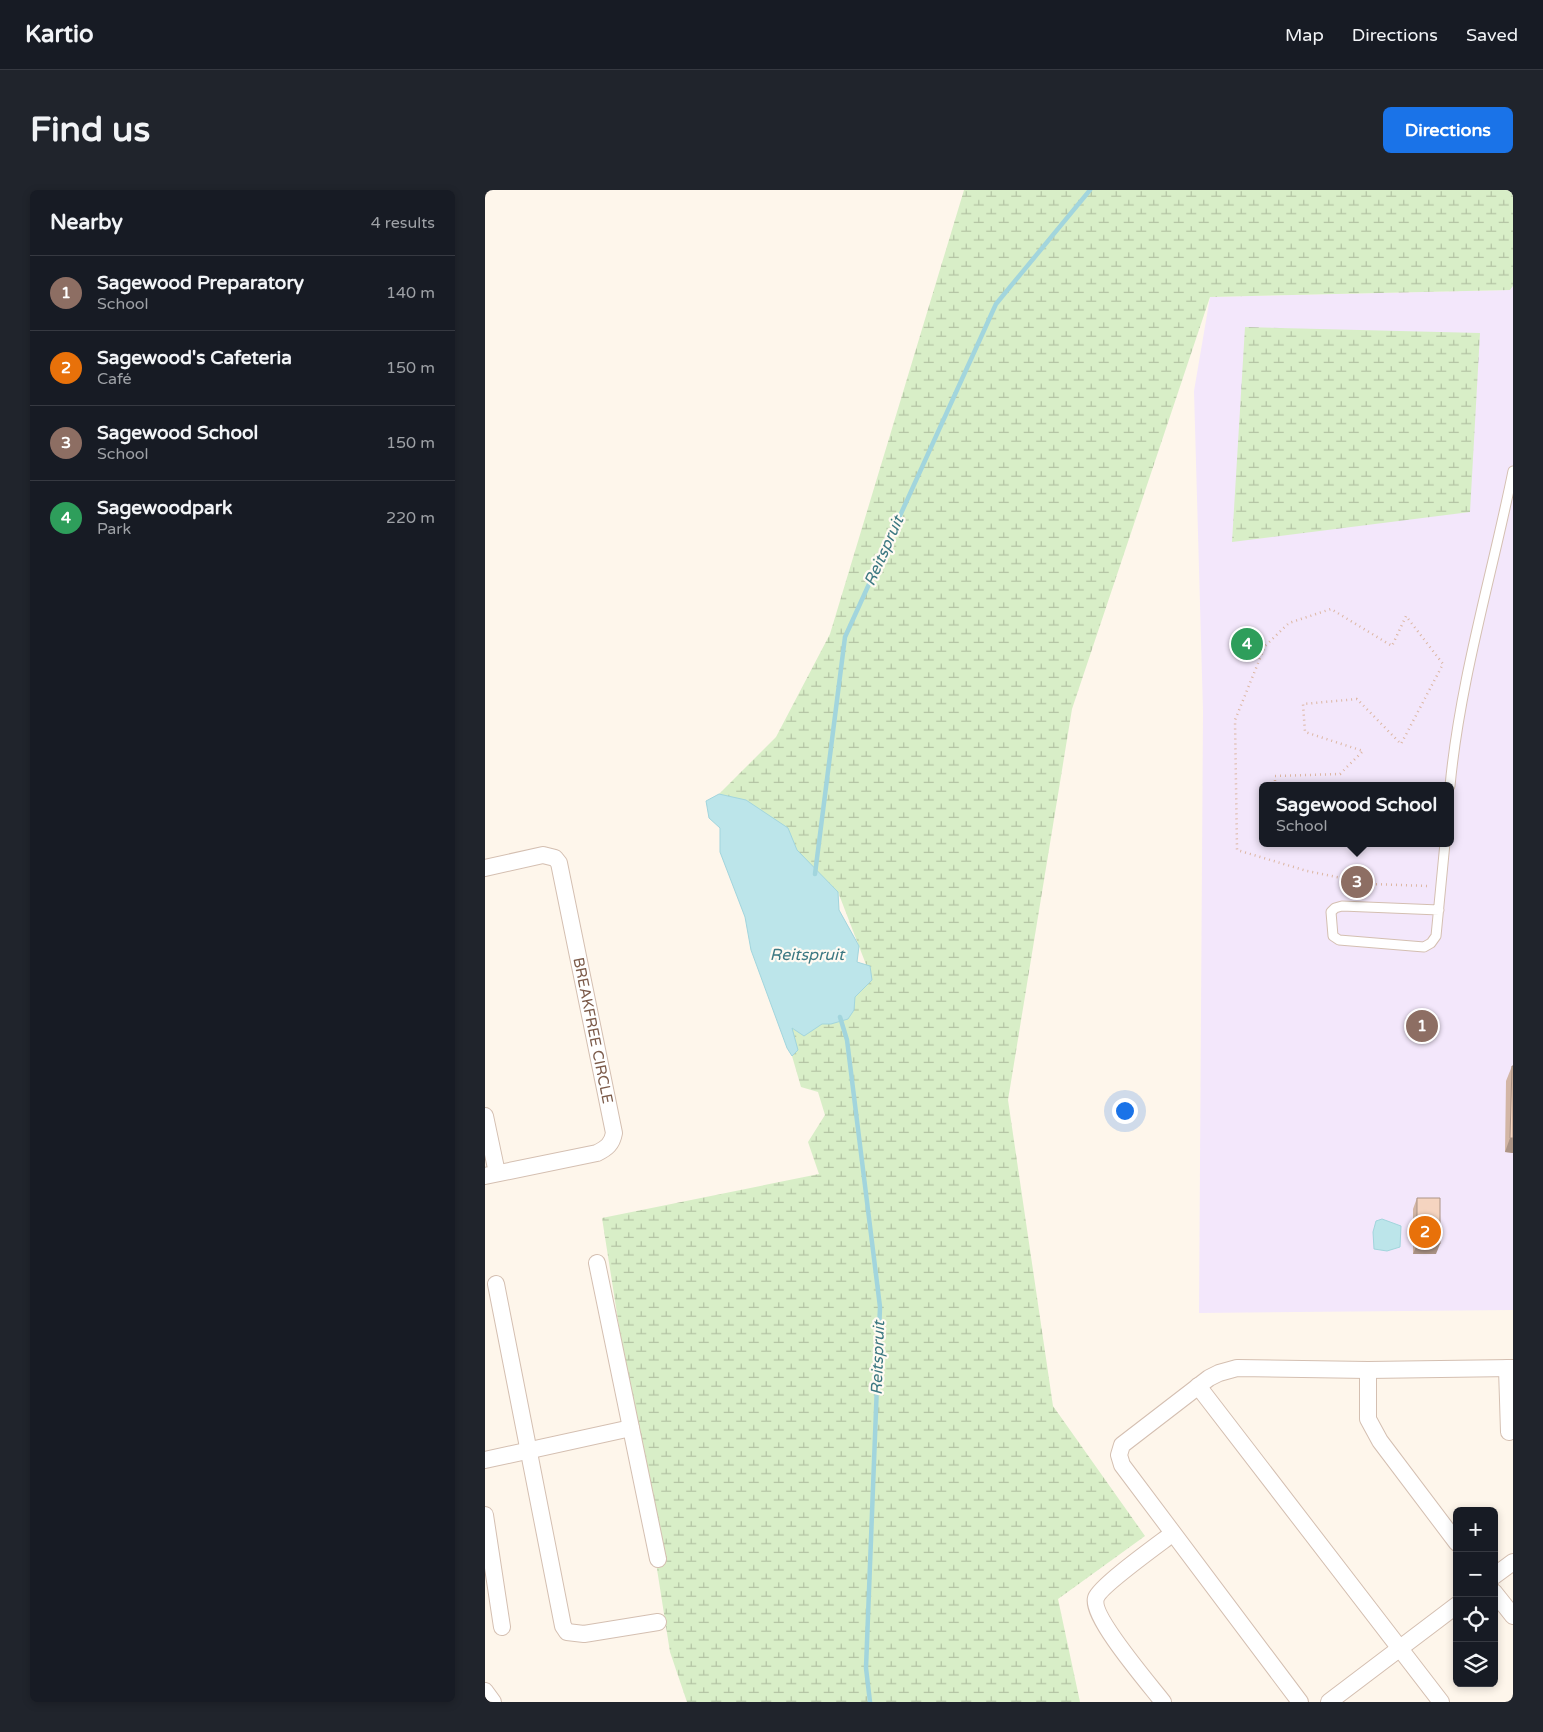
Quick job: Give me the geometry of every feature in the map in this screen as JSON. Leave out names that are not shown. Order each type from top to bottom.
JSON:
[{"type":"street","name":"BREAKFREE CIRCLE","points":[[485,868],[543,855],[555,858],[559,863],[614,1133],[610,1144],[597,1153],[491,1174]]},
{"type":"street","points":[[485,1116],[491,1174]]},
{"type":"street","points":[[597,1263],[658,1560]]},
{"type":"street","points":[[496,1284],[560,1617],[567,1632],[583,1634],[658,1622]]},
{"type":"street","points":[[1301,1702],[1235,1612],[1172,1534],[1122,1465],[1119,1455],[1122,1445],[1198,1386],[1219,1373],[1237,1368],[1369,1370],[1510,1368],[1509,1432]]},
{"type":"street","points":[[1369,1370],[1367,1410],[1371,1425],[1380,1441],[1453,1538]]},
{"type":"street","points":[[1198,1386],[1441,1702]]},
{"type":"street","points":[[485,1460],[631,1428]]},
{"type":"street","points":[[485,1515],[502,1627]]},
{"type":"street","points":[[1163,1702],[1113,1638],[1095,1607],[1096,1600],[1104,1587],[1172,1534]]},
{"type":"street","points":[[1498,1573],[1513,1562]]},
{"type":"street","points":[[1498,1597],[1513,1616]]},
{"type":"street","points":[[1329,1702],[1453,1608]]},
{"type":"street","points":[[485,1691],[493,1702]]},
{"type":"lane","points":[[1451,782],[1467,683],[1513,471]]},
{"type":"lane","points":[[1439,910],[1342,906],[1335,908],[1331,912],[1333,936],[1339,940],[1424,947],[1431,943],[1436,936],[1439,910],[1445,847]]},
{"type":"path","points":[[1275,782],[1275,776],[1340,774],[1363,750],[1305,732],[1303,704],[1357,699],[1401,744],[1443,664],[1405,616],[1392,646],[1331,609],[1289,623],[1265,646],[1235,720],[1237,850],[1307,872],[1371,884],[1441,886]]},
{"type":"shaded area","points":[[1513,286],[1513,1310],[1199,1313],[1203,711],[1194,391],[1210,297],[1510,290]]},
{"type":"green space","name":"Reitspruit","points":[[964,190],[1513,190],[1513,286],[1510,290],[1210,297],[1072,709],[1008,1100],[1053,1406],[1145,1536],[1058,1599],[1080,1702],[687,1702],[670,1652],[602,1218],[819,1174],[808,1142],[825,1115],[818,1092],[801,1087],[792,1056],[792,1027],[872,980],[838,892],[822,876],[719,794],[776,737],[830,634]]},
{"type":"green space","points":[[1245,327],[1480,333],[1470,512],[1232,542]]},
{"type":"water","name":"Reitspruit","points":[[719,794],[746,800],[788,828],[797,850],[838,892],[839,910],[859,946],[857,962],[870,966],[872,980],[855,997],[854,1010],[848,1019],[831,1024],[822,1024],[804,1036],[792,1028],[798,1050],[792,1056],[787,1048],[751,950],[745,917],[720,852],[720,828],[709,818],[706,801]]},
{"type":"water","points":[[1382,1219],[1401,1226],[1400,1247],[1387,1251],[1374,1249],[1373,1232],[1376,1221]]},
{"type":"building","points":[[1512,1066],[1513,1138],[1510,1138]]},
{"type":"building","points":[[1417,1198],[1440,1198],[1440,1244],[1417,1244]]},
{"type":"waterway","name":"Reitspruit","points":[[815,874],[845,637],[996,304],[1090,190]]},
{"type":"waterway","name":"Reitspruit","points":[[840,1017],[847,1040],[880,1307],[866,1668],[870,1702]]},
{"type":"place","name":"Sagewoodpark","points":[[1247,644]]},
{"type":"place","name":"Sagewood School","points":[[1357,882]]},
{"type":"place","name":"Sagewood Preparatory","points":[[1422,1026]]},
{"type":"place","name":"Sagewood's Cafeteria","points":[[1425,1232]]}]
